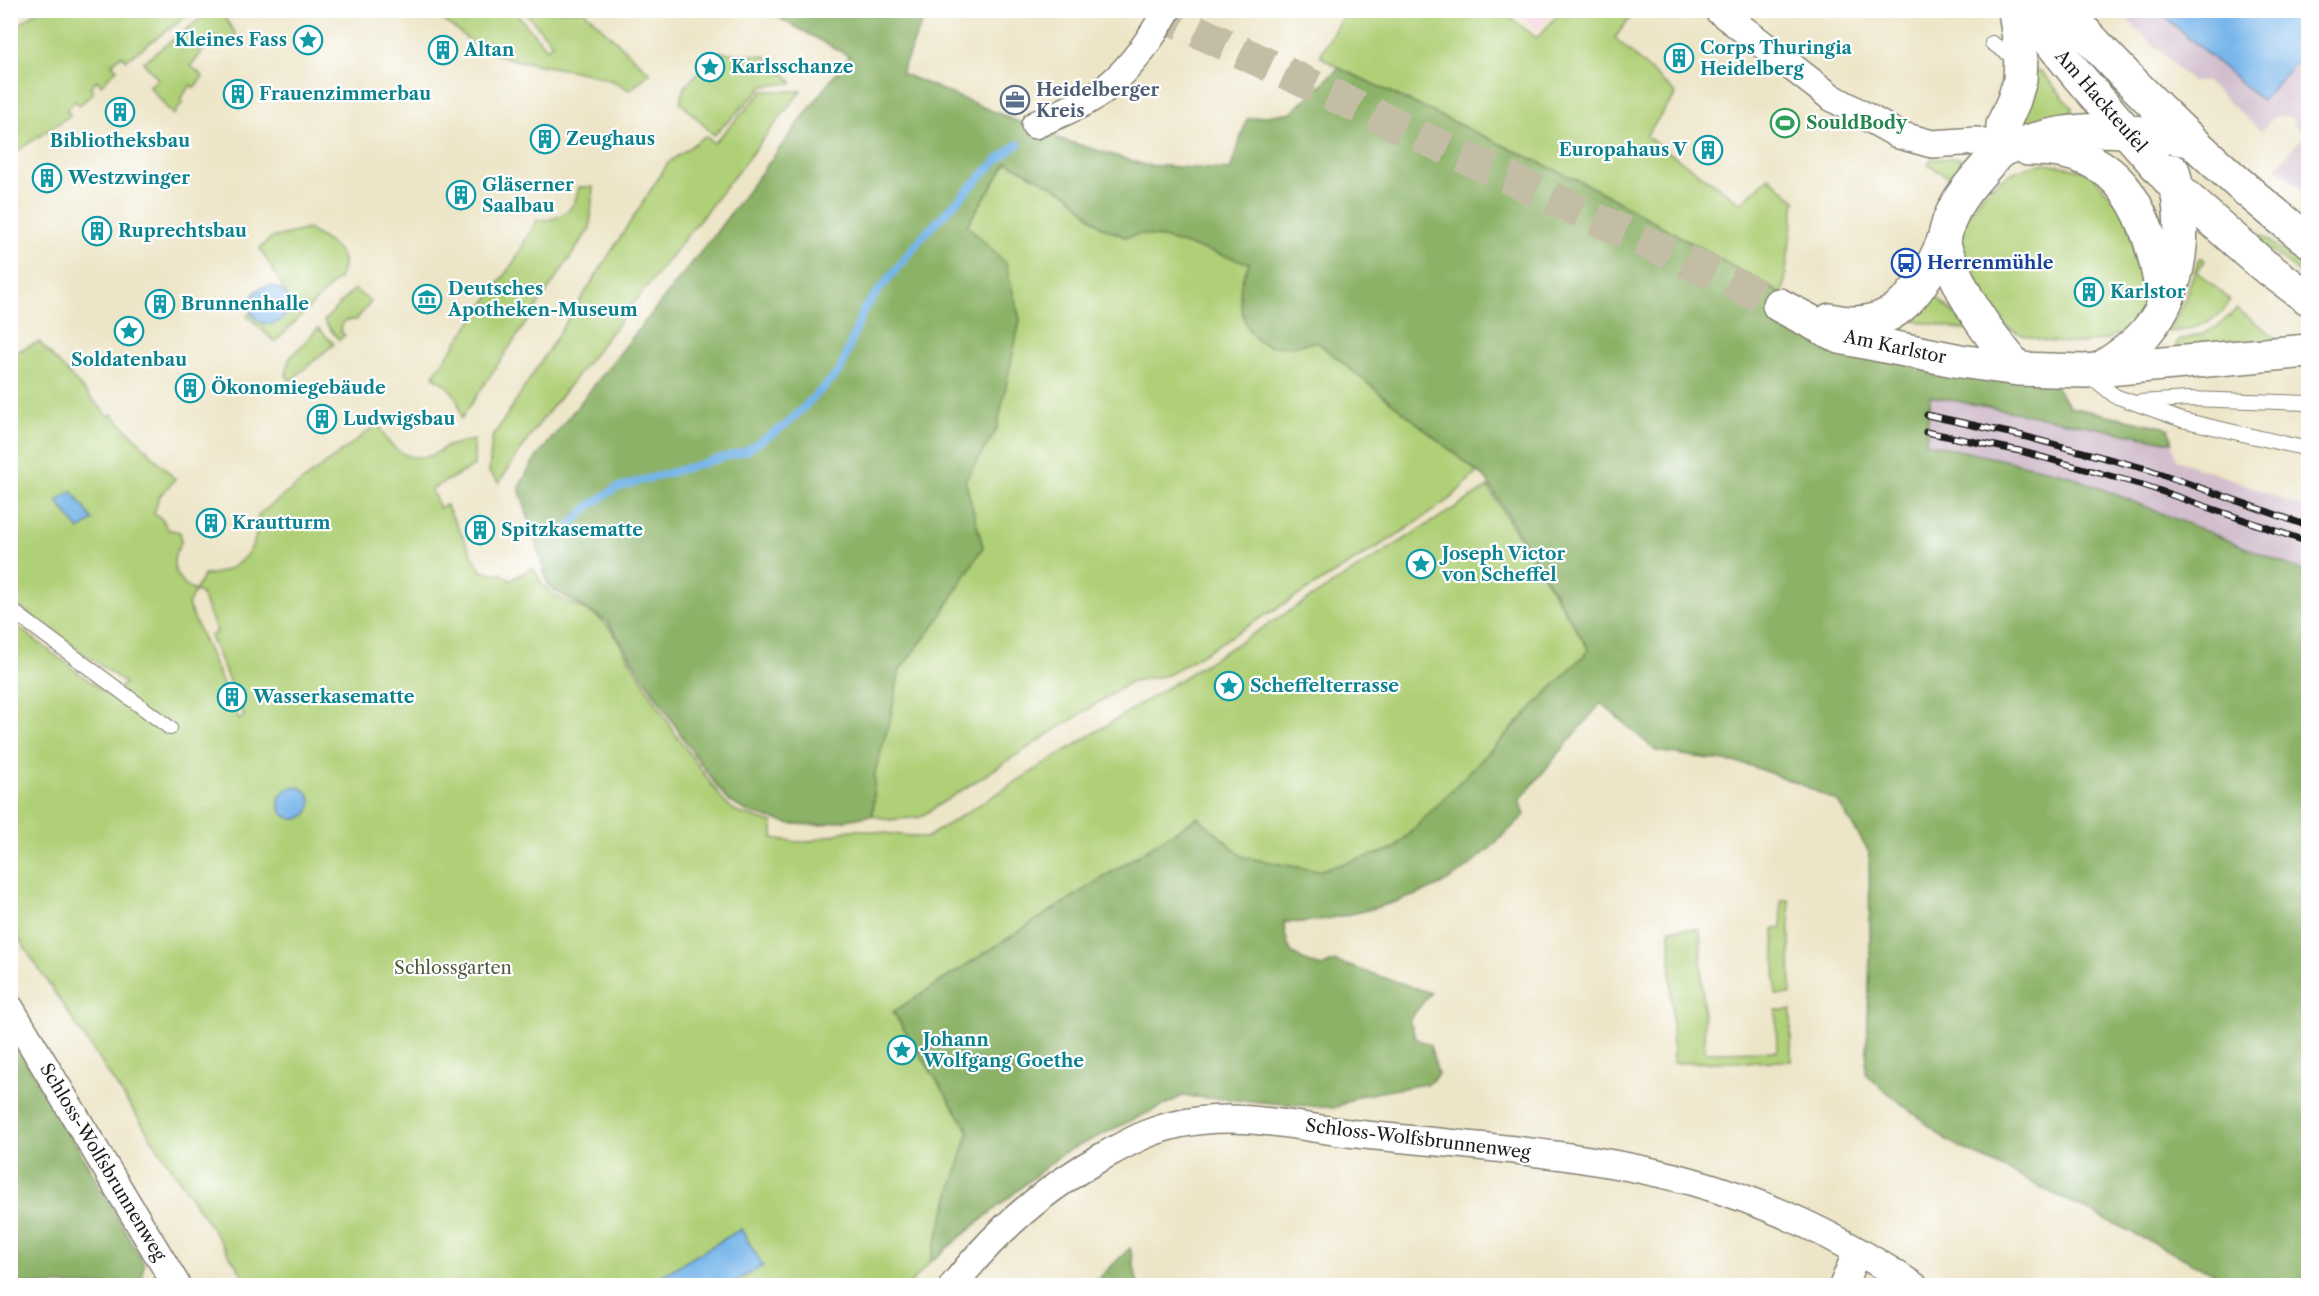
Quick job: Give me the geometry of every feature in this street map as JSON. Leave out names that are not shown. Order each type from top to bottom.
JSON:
[{"type":"main road","points":[[2015,10],[2021,70],[2019,88],[2003,125],[2002,150],[2050,148],[2088,160],[2118,180],[2130,195],[2146,226],[2158,268],[2164,302]]},
{"type":"main road","name":"Am Hackteufel","points":[[2025,10],[2079,78],[2178,190],[2262,264],[2308,298]]},
{"type":"main road","name":"Am Hackteufel","points":[[2064,10],[2152,103],[2177,138],[2232,178],[2308,240]]},
{"type":"main road","name":"Am Karlstor","points":[[2177,138],[2087,129],[2041,137],[2002,150],[1962,195],[1924,281],[1910,300],[1899,310],[1884,317],[1860,323],[1834,321],[1779,306],[1840,337],[1960,361],[2018,369],[2092,370],[2151,367],[2308,351]]},
{"type":"main road","points":[[2092,370],[2128,349],[2146,332],[2164,302],[2171,285],[2180,254],[2182,228],[2178,190],[2177,138]]},
{"type":"main road","points":[[1943,242],[1954,276],[1971,307],[2018,369]]},
{"type":"street","points":[[1036,120],[1089,99],[1112,83],[1151,38],[1167,10]]},
{"type":"street","points":[[1718,10],[1831,97],[1899,135],[1921,143],[1932,144],[1977,141],[2002,150]]},
{"type":"street","name":"Schloss-Wolfsbrunnenweg","points":[[10,1008],[177,1286]]},
{"type":"street","name":"Schloss-Wolfsbrunnenweg","points":[[952,1286],[991,1240],[1011,1221],[1053,1187],[1088,1164],[1156,1130],[1188,1122],[1225,1119],[1276,1122],[1355,1134],[1559,1156],[1647,1171],[1700,1184],[1785,1215],[1857,1251],[1914,1286]]},
{"type":"street","points":[[1843,1286],[1857,1251]]},
{"type":"lane","points":[[1992,43],[2010,55],[2021,70]]},
{"type":"lane","points":[[2092,370],[2115,396],[2131,403],[2182,420],[2308,449]]},
{"type":"lane","points":[[2131,403],[2189,399],[2308,403]]},
{"type":"lane","points":[[10,609],[170,728]]},
{"type":"shaded area","points":[[1514,11],[1554,11],[1539,30]]},
{"type":"shaded area","points":[[2118,11],[2158,11],[2262,101],[2296,62],[2308,73],[2308,196],[2276,167],[2305,135],[2293,125],[2295,121],[2288,116],[2274,117],[2261,131],[2205,81],[2192,82]]},
{"type":"shaded area","points":[[1929,396],[2172,442],[2176,460],[2240,482],[2308,510],[2308,573],[2192,527],[1926,446]]},
{"type":"green space","points":[[39,10],[194,11],[126,60],[121,55],[112,64],[117,69],[101,85],[97,80],[90,87],[94,92],[80,105],[75,101],[66,110],[71,115],[11,155],[11,31]]},
{"type":"green space","points":[[212,10],[220,11],[236,34],[227,45],[214,36],[191,66],[203,76],[194,88],[191,85],[180,99],[183,102],[173,115],[149,86],[158,79],[143,62]]},
{"type":"green space","points":[[765,10],[927,11],[901,73],[1060,139],[1145,165],[1230,170],[1247,119],[1292,112],[1339,68],[1596,189],[1783,295],[1775,317],[2054,385],[2070,407],[2168,428],[2172,442],[1930,396],[1926,443],[2063,473],[2308,573],[2308,1285],[2237,1285],[1948,1141],[1866,1075],[1870,957],[1869,852],[1838,802],[1805,786],[1745,764],[1656,751],[1601,703],[1519,801],[1525,815],[1463,871],[1425,892],[1385,905],[1320,920],[1284,922],[1289,948],[1304,960],[1322,967],[1334,961],[1431,993],[1409,1020],[1416,1039],[1430,1045],[1438,1074],[1430,1083],[1358,1096],[1335,1108],[1183,1096],[1063,1153],[930,1262],[969,1131],[893,1012],[1198,817],[1243,857],[1318,871],[1394,849],[1589,650],[1486,479],[1317,342],[1294,346],[1271,346],[1255,338],[1245,322],[1240,293],[1249,263],[1167,239],[1143,234],[1125,237],[1100,226],[1068,194],[1007,162],[967,225],[1006,264],[1020,320],[997,429],[965,480],[983,547],[936,623],[900,669],[891,716],[875,772],[873,815],[819,825],[791,824],[748,812],[727,800],[689,747],[608,622],[549,587],[519,487],[533,462],[715,234],[849,56]]},
{"type":"green space","points":[[432,11],[514,11],[547,49],[552,43],[524,11],[584,11],[650,73],[630,90],[592,75],[511,59],[488,52],[487,42],[474,44]]},
{"type":"green space","points":[[1345,11],[1501,11],[1537,38],[1561,11],[1635,11],[1615,38],[1676,94],[1646,136],[1741,203],[1769,177],[1795,200],[1783,295],[1596,189],[1339,68],[1320,56]]},
{"type":"green space","points":[[707,51],[766,56],[793,83],[764,86],[714,135],[680,102],[684,88],[705,65]]},
{"type":"green space","points":[[2034,71],[2041,71],[2072,108],[2071,115],[2022,123]]},
{"type":"green space","points":[[763,91],[801,91],[535,429],[499,483],[489,472],[492,438],[668,163],[705,136],[714,143]]},
{"type":"green space","points":[[1959,158],[1963,165],[1954,180],[1928,165],[1931,159]]},
{"type":"green space","points":[[1007,162],[1068,194],[1100,226],[1125,237],[1143,234],[1250,263],[1241,283],[1269,345],[1317,342],[1477,472],[1450,499],[1405,530],[1168,675],[1132,681],[920,817],[890,820],[873,816],[875,772],[891,716],[900,669],[936,623],[983,547],[965,480],[997,429],[1006,264],[967,225]]},
{"type":"green space","points":[[2046,163],[2088,171],[2135,222],[2147,301],[2127,328],[2110,338],[2101,341],[2065,343],[2040,340],[2015,332],[1994,318],[1986,308],[1963,252],[1961,234],[1964,224],[1981,197],[1997,182],[2015,172]]},
{"type":"green space","points":[[579,187],[593,187],[590,228],[461,419],[459,405],[453,393],[433,376],[513,263],[537,220],[553,219],[565,213],[574,202]]},
{"type":"green space","points":[[2223,204],[2308,272],[2308,279],[2219,208]]},
{"type":"green space","points":[[308,229],[336,248],[341,254],[343,269],[339,278],[275,342],[247,316],[251,312],[263,324],[289,312],[288,297],[260,248],[271,238]]},
{"type":"green space","points":[[2199,258],[2205,261],[2197,271],[2230,300],[2219,315],[2211,320],[2194,328],[2167,332],[2182,307]]},
{"type":"green space","points":[[354,289],[371,302],[356,320],[347,320],[341,325],[341,332],[345,335],[339,340],[324,321]]},
{"type":"green space","points":[[1935,296],[1968,326],[1968,329],[1911,320]]},
{"type":"green space","points":[[2237,309],[2277,339],[2175,350],[2180,340],[2203,334],[2218,326]]},
{"type":"green space","points":[[318,328],[334,344],[290,381],[286,375],[289,359]]},
{"type":"green space","name":"Schlossgarten","points":[[39,342],[109,417],[112,414],[175,479],[159,497],[154,514],[163,520],[167,529],[180,532],[181,543],[175,555],[174,567],[181,581],[195,591],[204,575],[227,570],[244,557],[255,538],[258,515],[379,423],[391,445],[404,454],[412,456],[429,456],[449,446],[474,440],[474,466],[431,489],[440,508],[446,505],[481,571],[502,574],[510,580],[533,568],[549,591],[589,612],[604,623],[612,631],[676,735],[725,803],[739,813],[773,823],[773,838],[808,842],[850,830],[861,830],[926,838],[1488,487],[1589,650],[1394,849],[1318,871],[1242,857],[1198,817],[893,1012],[969,1131],[930,1262],[909,1285],[250,1286],[11,927],[10,621],[111,697],[125,683],[11,601],[11,354]],"holes":[[[195,591],[201,593],[217,632],[210,636],[244,716],[239,720],[188,605]]]},
{"type":"green space","points":[[1781,900],[1789,900],[1791,994],[1776,995],[1774,929],[1782,928]]},
{"type":"green space","points":[[1670,929],[1700,929],[1705,1052],[1777,1051],[1776,1010],[1791,1010],[1791,1061],[1673,1063]]},
{"type":"green space","points":[[10,1035],[57,1111],[144,1264],[141,1285],[11,1285]]},
{"type":"green space","points":[[1130,1248],[1138,1285],[1092,1285]]},
{"type":"water","points":[[2158,11],[2308,11],[2308,73],[2296,62],[2262,101]]},
{"type":"water","points":[[269,286],[283,291],[288,305],[283,319],[269,324],[255,319],[250,305],[255,291]]},
{"type":"water","points":[[72,491],[93,520],[79,530],[57,501]]},
{"type":"water","points":[[295,787],[306,792],[311,803],[306,814],[295,819],[284,814],[279,803],[284,792]]},
{"type":"water","points":[[741,1229],[763,1266],[730,1285],[646,1285]]},
{"type":"waterway","points":[[558,538],[588,507],[616,488],[746,451],[787,424],[840,371],[864,309],[923,236],[995,162],[1018,144]]},
{"type":"tunnel","points":[[1152,10],[1779,305]]},
{"type":"railway","points":[[1927,415],[2023,436],[2150,470],[2308,526]]},
{"type":"railway","points":[[1926,432],[2020,451],[2146,486],[2308,542]]},
{"type":"place","name":"Kleines Fass","points":[[308,40]]},
{"type":"place","name":"Altan","points":[[443,50]]},
{"type":"place","name":"Corps Thuringia Heidelberg","points":[[1679,58]]},
{"type":"place","name":"Karlsschanze","points":[[710,67]]},
{"type":"place","name":"Frauenzimmerbau","points":[[238,94]]},
{"type":"place","name":"Heidelberger Kreis","points":[[1015,100]]},
{"type":"place","name":"Bibliotheksbau","points":[[120,112]]},
{"type":"place","name":"SouldBody","points":[[1785,123]]},
{"type":"place","name":"Zeughaus","points":[[545,139]]},
{"type":"place","name":"Europahaus V","points":[[1708,150]]},
{"type":"place","name":"Westzwinger","points":[[47,178]]},
{"type":"place","name":"Gläserner Saalbau","points":[[461,195]]},
{"type":"place","name":"Ruprechtsbau","points":[[97,231]]},
{"type":"place","name":"Herrenmühle","points":[[1906,263]]},
{"type":"place","name":"Karlstor","points":[[2089,292]]},
{"type":"place","name":"Deutsches Apotheken-Museum","points":[[427,299]]},
{"type":"place","name":"Brunnenhalle","points":[[160,304]]},
{"type":"place","name":"Soldatenbau","points":[[129,331]]},
{"type":"place","name":"Ökonomiegebäude","points":[[190,388]]},
{"type":"place","name":"Ludwigsbau","points":[[322,419]]},
{"type":"place","name":"Krautturm","points":[[211,523]]},
{"type":"place","name":"Spitzkasematte","points":[[480,530]]},
{"type":"place","name":"Joseph Victor von Scheffel","points":[[1421,564]]},
{"type":"place","name":"Scheffelterrasse","points":[[1229,686]]},
{"type":"place","name":"Wasserkasematte","points":[[232,697]]},
{"type":"place","name":"Johann Wolfgang Goethe","points":[[902,1050]]}]
